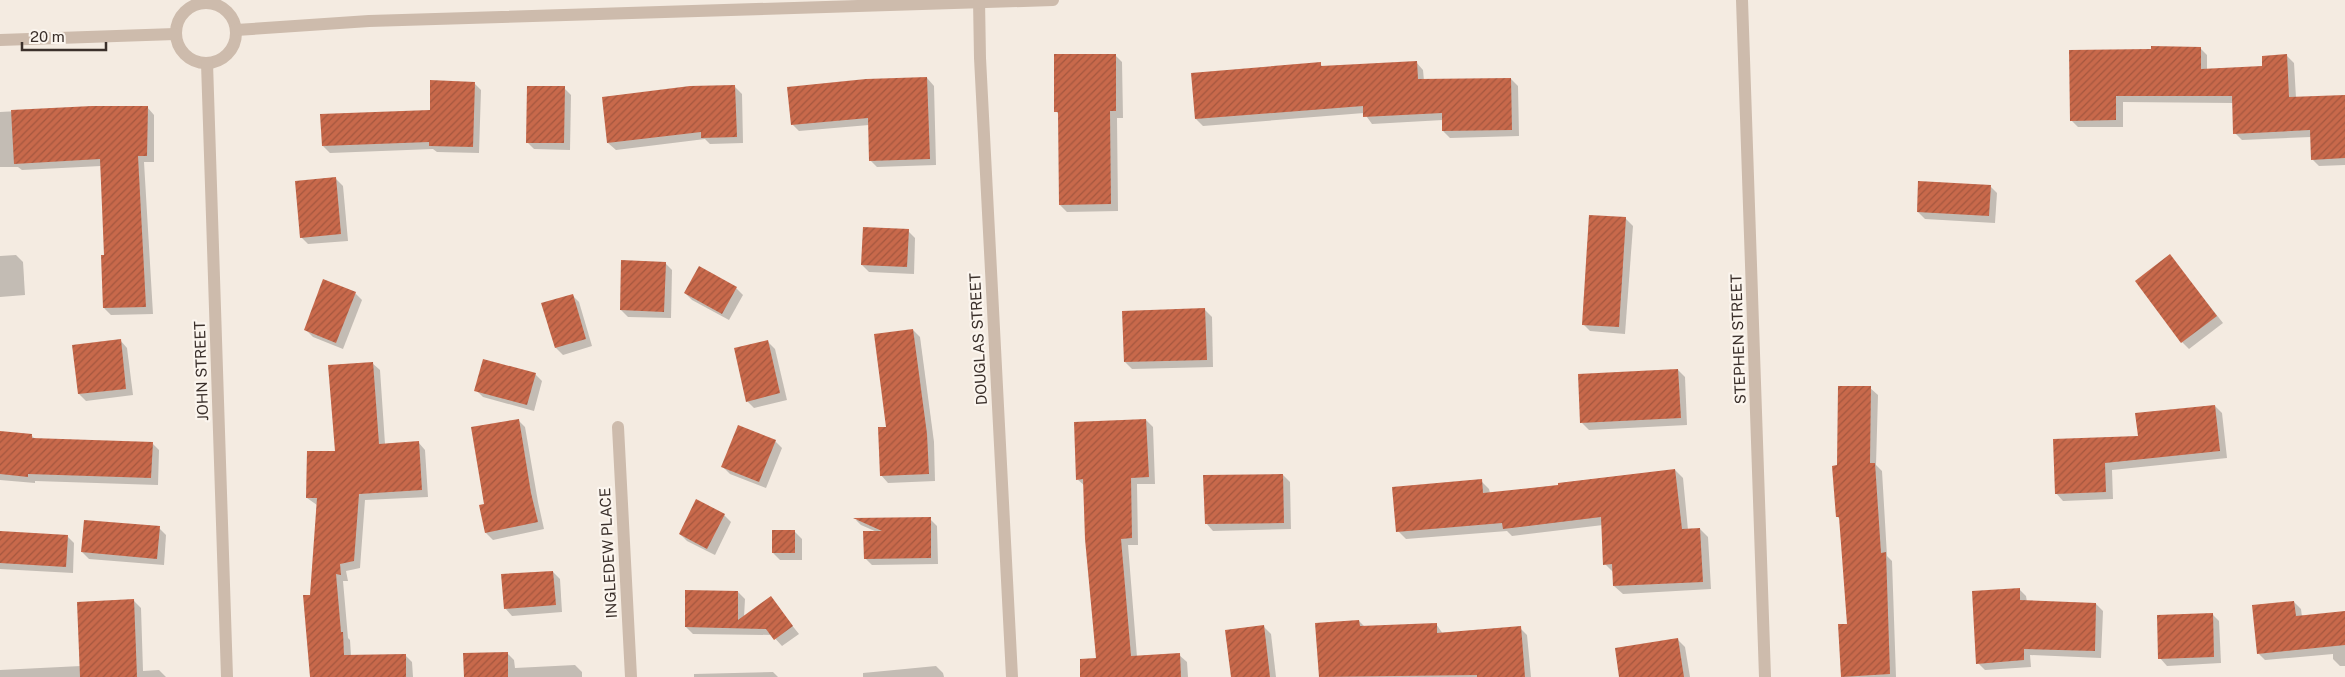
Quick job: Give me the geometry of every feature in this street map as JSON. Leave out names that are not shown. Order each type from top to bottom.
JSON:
[{"type":"street","points":[[236,30],[379,21],[1053,0]]},
{"type":"street","name":"STEPHEN STREET","points":[[1742,0],[1766,677]]},
{"type":"street","points":[[202,1],[221,6],[228,12],[236,30],[236,39],[232,48],[225,56],[207,63],[198,62],[182,52],[175,34],[177,22],[183,12],[192,5],[202,1]]},
{"type":"street","name":"DOUGLAS STREET","points":[[979,1],[980,58],[1012,677]]},
{"type":"street","points":[[0,40],[175,34]]},
{"type":"street","name":"JOHN STREET","points":[[207,63],[227,677]]},
{"type":"street","name":"INGLEDEW PLACE","points":[[618,427],[631,677]]},
{"type":"building","points":[[2151,46],[2201,47],[2201,69],[2262,66],[2262,56],[2287,54],[2289,97],[2345,95],[2345,158],[2311,160],[2310,130],[2233,134],[2232,96],[2116,96],[2116,120],[2070,121],[2069,50],[2151,49]]},
{"type":"building","points":[[1054,54],[1116,54],[1116,111],[1110,111],[1111,204],[1059,205],[1058,112],[1054,112]]},
{"type":"building","points":[[1417,61],[1418,79],[1511,78],[1512,130],[1442,131],[1442,113],[1363,117],[1363,106],[1195,119],[1191,73],[1321,62],[1321,66]]},
{"type":"building","points":[[927,77],[930,159],[869,161],[868,118],[791,125],[787,87],[866,79]]},
{"type":"building","points":[[430,80],[475,82],[473,147],[429,146],[429,142],[322,146],[320,114],[430,110]]},
{"type":"building","points":[[735,85],[737,137],[701,138],[701,132],[607,143],[602,97],[690,86]]},
{"type":"building","points":[[527,86],[565,86],[564,143],[526,143]]},
{"type":"building","points":[[92,106],[148,106],[147,156],[138,156],[146,307],[103,308],[101,255],[104,255],[100,159],[14,164],[11,110]]},
{"type":"building","points":[[336,177],[341,234],[300,238],[295,181]]},
{"type":"building","points":[[1918,181],[1991,185],[1989,216],[1917,212]]},
{"type":"building","points":[[1589,215],[1626,217],[1619,327],[1582,325]]},
{"type":"building","points":[[863,227],[909,229],[907,267],[861,265]]},
{"type":"building","points":[[2170,254],[2217,316],[2181,343],[2135,281]]},
{"type":"building","points":[[621,260],[666,262],[664,312],[620,310]]},
{"type":"building","points":[[699,266],[737,287],[722,314],[684,293]]},
{"type":"building","points":[[323,279],[356,292],[336,343],[304,330]]},
{"type":"building","points":[[573,294],[586,339],[555,348],[541,303]]},
{"type":"building","points":[[1205,308],[1207,360],[1124,362],[1122,311]]},
{"type":"building","points":[[913,329],[927,434],[929,474],[880,476],[878,427],[886,427],[874,334]]},
{"type":"building","points":[[121,339],[126,389],[78,394],[72,345]]},
{"type":"building","points":[[768,340],[780,393],[746,402],[734,348]]},
{"type":"building","points":[[483,359],[536,373],[527,405],[474,391]]},
{"type":"building","points":[[373,362],[379,444],[419,441],[422,490],[359,494],[354,561],[340,564],[341,575],[336,574],[341,632],[343,632],[344,655],[406,654],[406,677],[310,677],[303,595],[310,595],[317,498],[306,498],[307,451],[335,451],[328,365]]},
{"type":"building","points":[[1678,369],[1681,418],[1580,423],[1578,374]]},
{"type":"building","points":[[1838,386],[1871,386],[1870,463],[1875,463],[1881,553],[1886,552],[1890,674],[1841,677],[1838,624],[1847,624],[1839,517],[1836,517],[1832,466],[1837,465]]},
{"type":"building","points":[[2215,405],[2220,451],[2105,463],[2106,492],[2055,494],[2053,439],[2138,436],[2135,413]]},
{"type":"building","points":[[519,419],[531,493],[538,522],[485,533],[479,505],[484,504],[471,427]]},
{"type":"building","points":[[1146,419],[1149,477],[1131,478],[1132,538],[1121,539],[1131,656],[1180,653],[1181,677],[1080,677],[1080,659],[1096,658],[1085,539],[1083,479],[1076,480],[1074,422]]},
{"type":"building","points":[[738,425],[776,440],[759,482],[721,467]]},
{"type":"building","points":[[0,431],[32,434],[32,438],[153,442],[151,478],[28,474],[28,477],[0,474]]},
{"type":"building","points":[[1675,469],[1682,529],[1700,528],[1703,582],[1613,586],[1612,564],[1603,565],[1601,517],[1503,529],[1502,523],[1396,532],[1392,487],[1482,479],[1483,493]]},
{"type":"building","points":[[1283,474],[1284,523],[1205,524],[1203,475]]},
{"type":"building","points":[[696,499],[725,514],[707,549],[679,534]]},
{"type":"building","points":[[931,517],[931,558],[864,559],[863,531],[882,531],[853,518]]},
{"type":"building","points":[[84,520],[160,526],[157,559],[81,552]]},
{"type":"building","points":[[772,530],[795,530],[795,553],[772,553]]},
{"type":"building","points":[[0,531],[68,535],[66,567],[0,563]]},
{"type":"building","points":[[553,571],[556,605],[504,609],[501,574]]},
{"type":"building","points":[[2020,588],[2020,600],[2096,603],[2095,651],[2024,649],[2024,660],[1976,664],[1972,591]]},
{"type":"building","points":[[685,590],[738,591],[738,620],[771,596],[793,626],[774,640],[766,629],[685,627]]},
{"type":"building","points":[[134,599],[137,677],[80,677],[77,602]]},
{"type":"building","points":[[2294,601],[2296,616],[2345,611],[2345,645],[2257,654],[2252,605]]},
{"type":"building","points":[[2213,613],[2214,657],[2158,659],[2157,615]]},
{"type":"building","points":[[1359,620],[1360,626],[1437,623],[1437,633],[1521,626],[1525,677],[1477,677],[1477,675],[1319,677],[1315,623]]},
{"type":"building","points":[[1264,625],[1270,677],[1231,677],[1225,630]]},
{"type":"building","points":[[1678,638],[1684,677],[1619,677],[1615,648]]},
{"type":"building","points":[[508,652],[508,677],[464,677],[463,653]]}]
